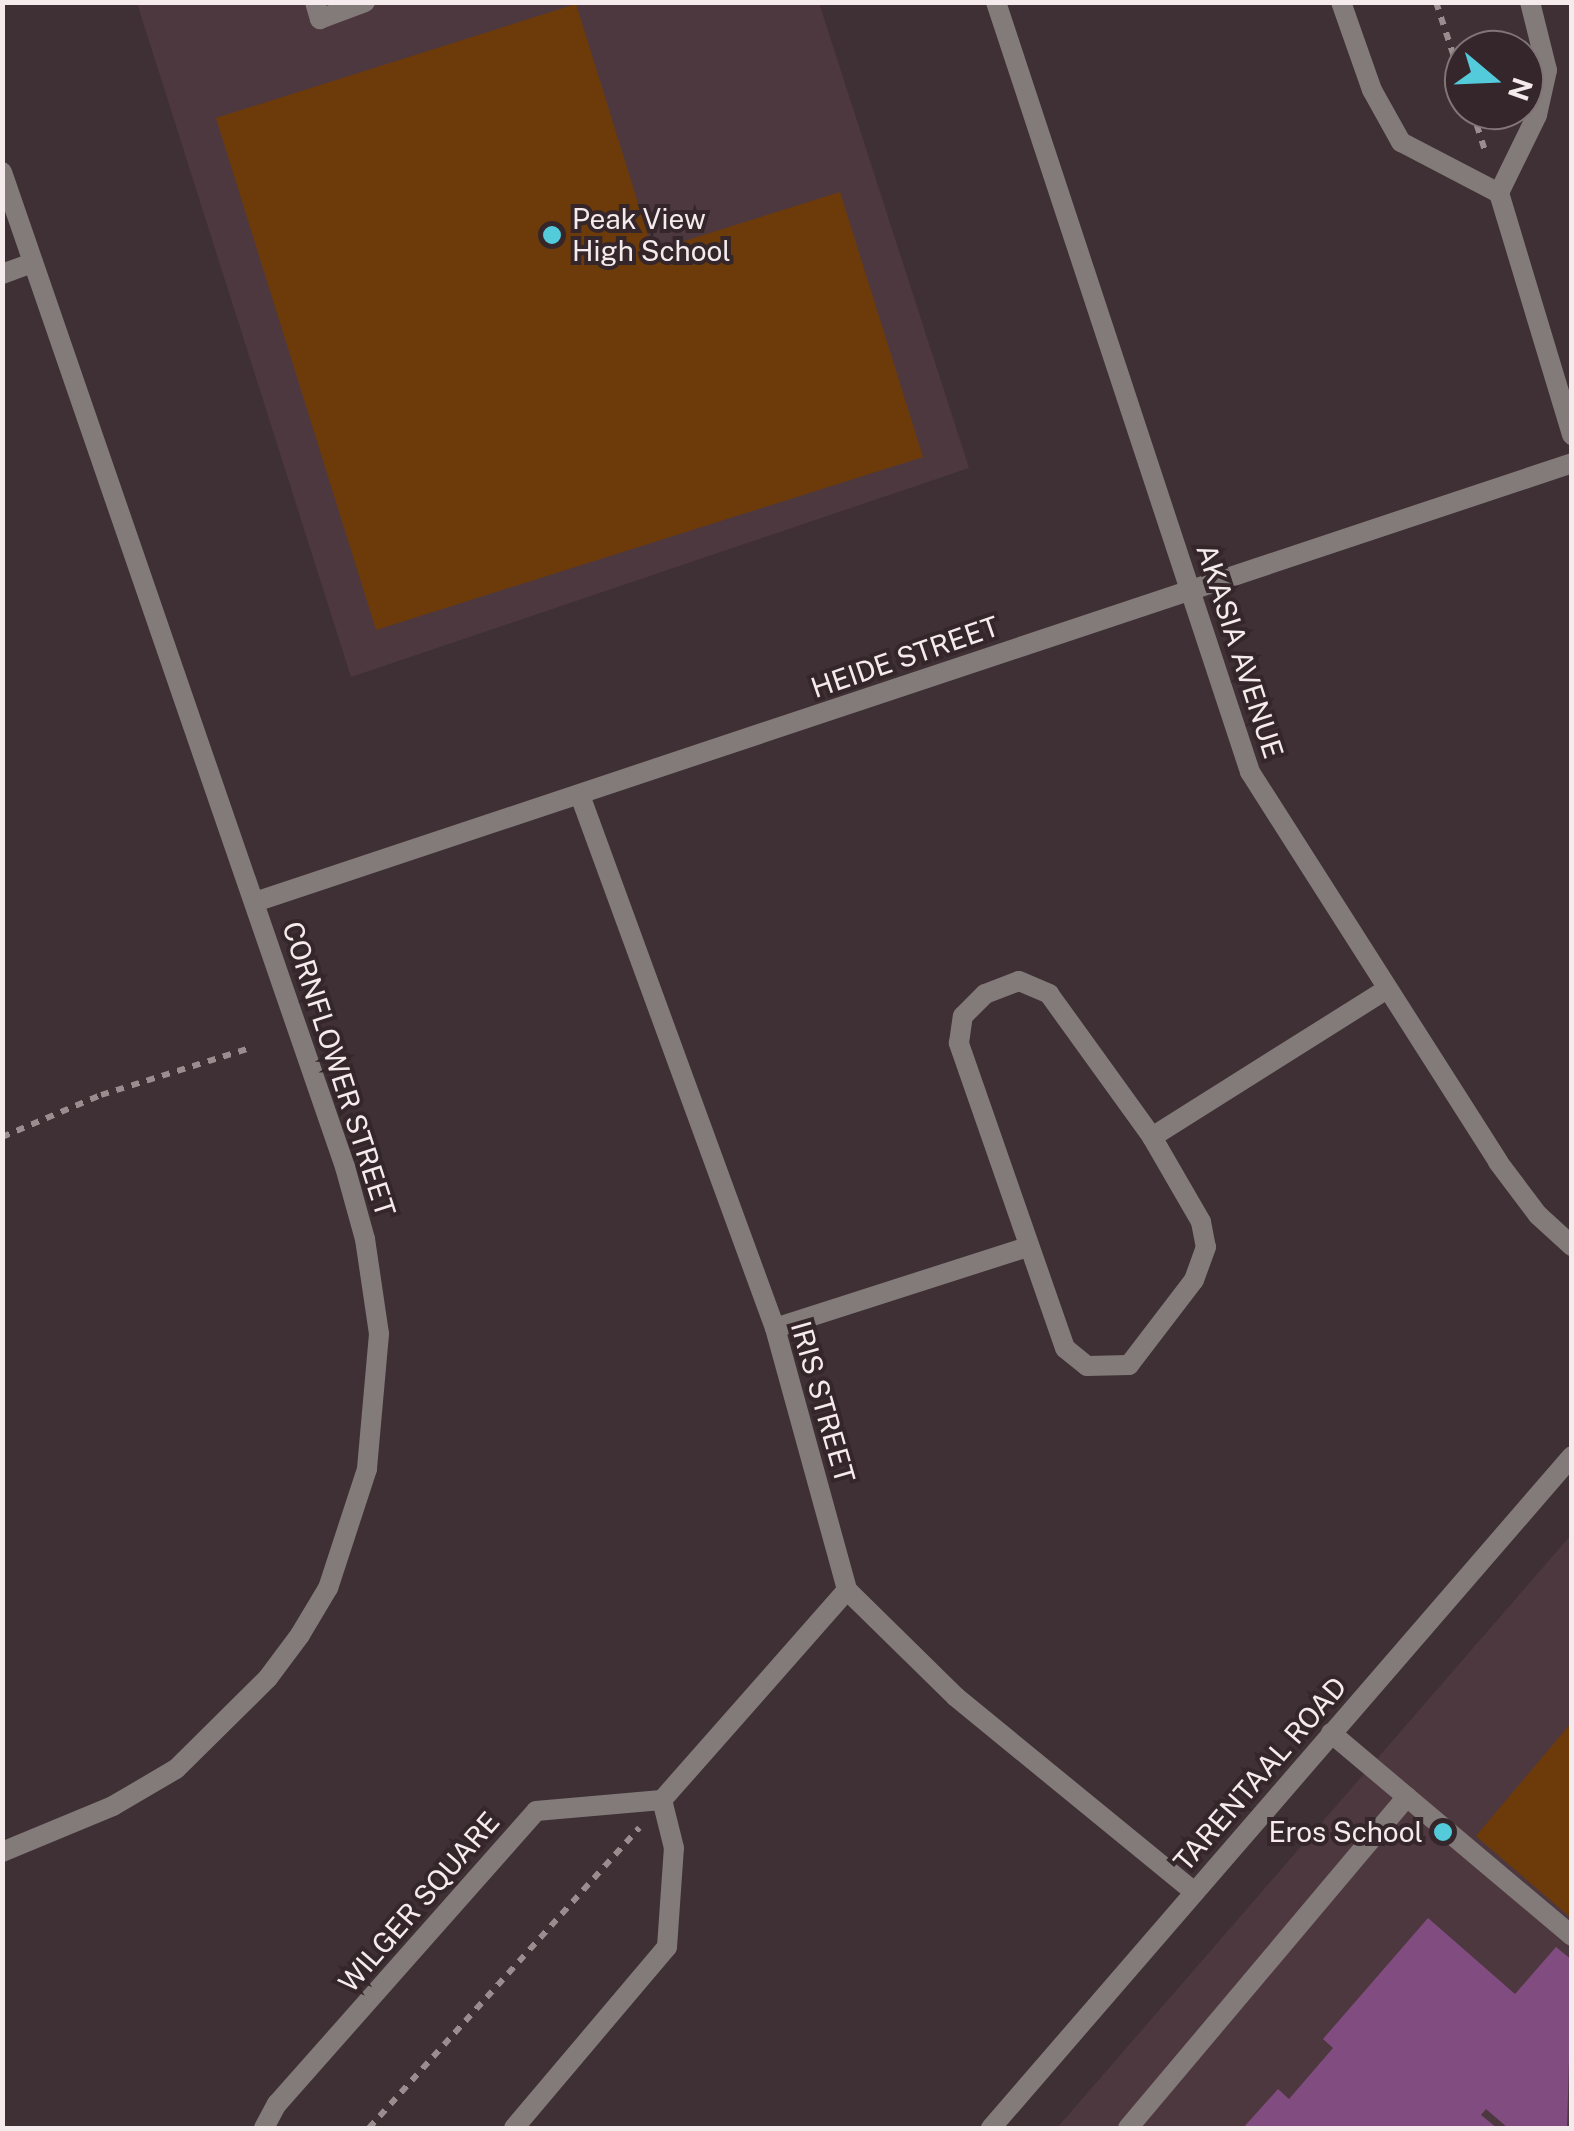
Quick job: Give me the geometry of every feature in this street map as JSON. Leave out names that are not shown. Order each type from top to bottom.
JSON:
[{"type":"street","points":[[314,2],[320,18],[365,2]]},
{"type":"street","name":"AKASIA AVENUE","points":[[996,2],[1250,772],[1519,1192],[1572,1246]]},
{"type":"street","points":[[1341,2],[1372,90],[1401,142],[1500,193]]},
{"type":"street","points":[[1530,2],[1548,70],[1537,115],[1500,193],[1572,435]]},
{"type":"street","name":"CORNFLOWER STREET","points":[[2,172],[255,902],[365,1238],[379,1334],[367,1469],[328,1588],[268,1678],[228,1722],[176,1769],[113,1806],[2,1852]]},
{"type":"street","points":[[2,274],[33,263]]},
{"type":"street","name":"HEIDE STREET","points":[[255,902],[582,798],[1191,588],[1572,463]]},
{"type":"street","name":"IRIS STREET","points":[[582,798],[775,1328],[846,1590],[932,1676],[1194,1892]]},
{"type":"street","points":[[1019,981],[1049,994],[1152,1137],[1201,1222],[1206,1246],[1194,1280],[1129,1365],[1088,1366],[1065,1348],[1027,1247],[960,1043],[963,1016],[985,994],[1019,981]]},
{"type":"street","points":[[1152,1137],[1387,989]]},
{"type":"street","points":[[775,1328],[1027,1247]]},
{"type":"street","name":"TARENTAAL ROAD","points":[[991,2128],[1572,1456]]},
{"type":"street","points":[[514,2128],[667,1947],[674,1848],[662,1800],[846,1590]]},
{"type":"street","points":[[1331,1733],[1572,1936]]},
{"type":"street","points":[[1128,2128],[1407,1797]]},
{"type":"street","name":"WILGER SQUARE","points":[[264,2128],[278,2104],[536,1811],[662,1800]]},
{"type":"path","points":[[1436,2],[1445,30]]},
{"type":"path","points":[[2,1137],[101,1095],[250,1048]]},
{"type":"path","points":[[370,2128],[662,1800]]},
{"type":"shaded area","name":"Peak View High School","points":[[137,3],[819,3],[969,468],[351,677]]},
{"type":"shaded area","name":"Peak View High School","points":[[576,4],[653,251],[840,192],[923,457],[376,630],[216,118]]},
{"type":"shaded area","name":"Eros School","points":[[1571,1535],[1571,2128],[1057,2128]]},
{"type":"shaded area","points":[[1571,1723],[1571,1918],[1476,1836]]},
{"type":"building","points":[[1428,1918],[1515,1994],[1556,1947],[1572,1960],[1567,2128],[1508,2128],[1486,2109],[1481,2115],[1497,2128],[1243,2128],[1278,2089],[1289,2099],[1333,2048],[1323,2039]]},
{"type":"place","name":"Peak View High School","points":[[552,235]]},
{"type":"place","name":"Eros School","points":[[1443,1832]]}]
